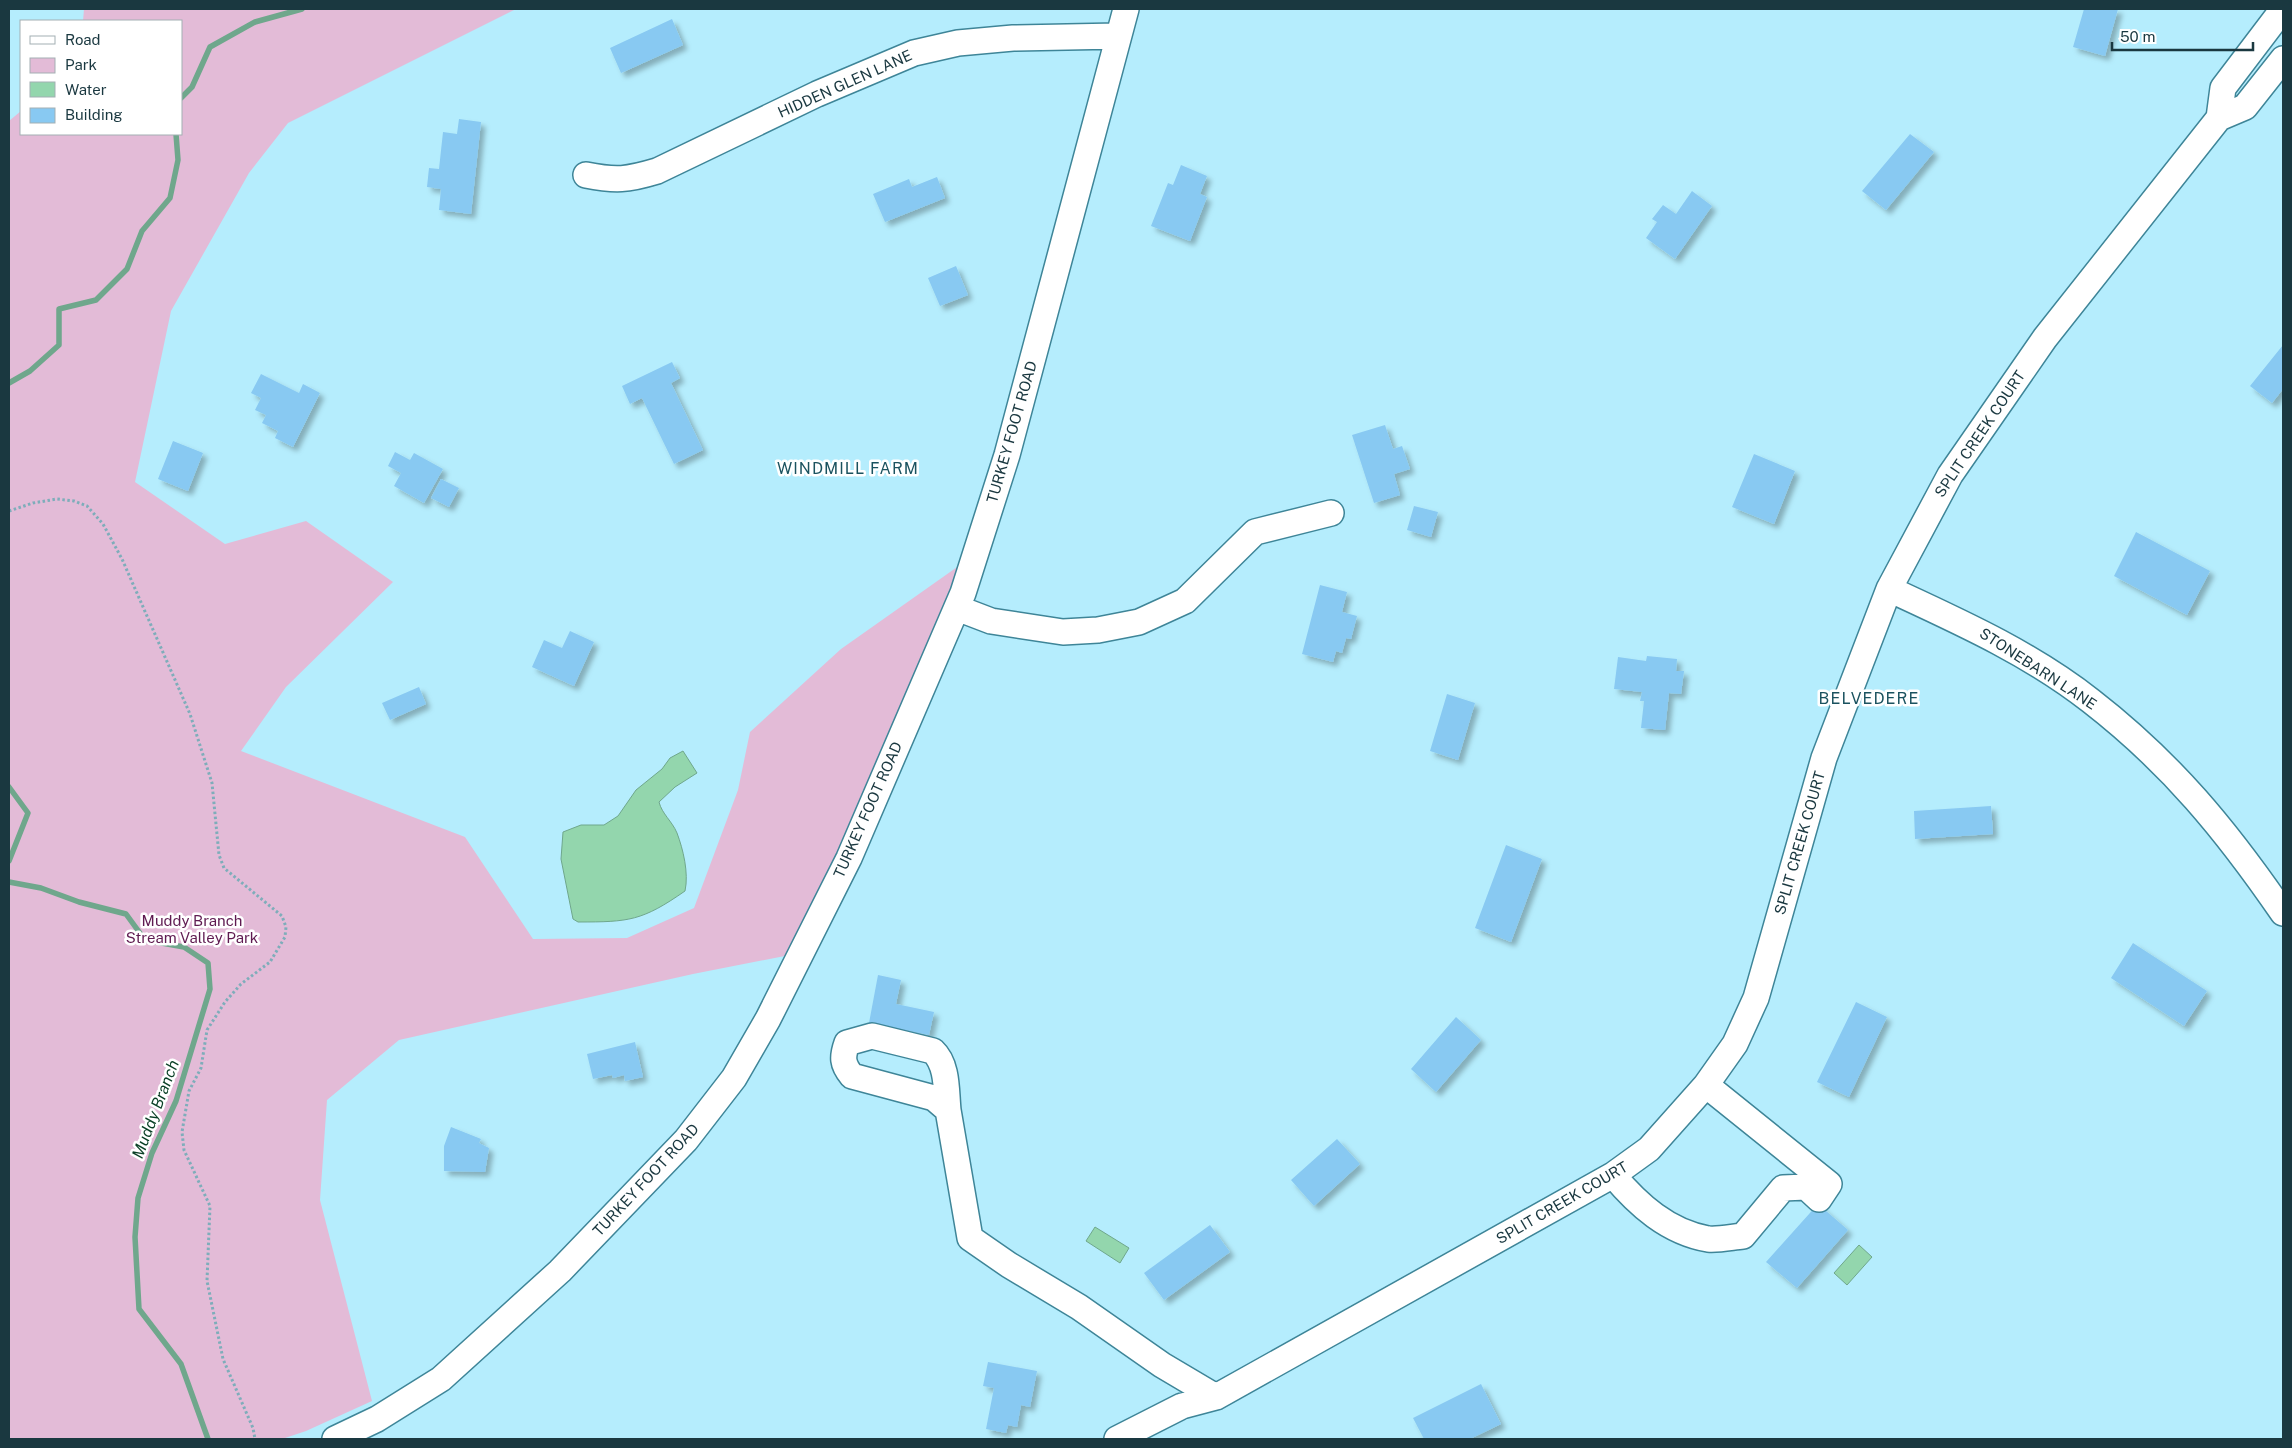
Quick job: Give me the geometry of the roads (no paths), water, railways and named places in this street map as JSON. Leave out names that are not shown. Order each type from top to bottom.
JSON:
[{"type":"street","name":"TURKEY FOOT ROAD","points":[[335,1439],[377,1419],[441,1379],[560,1271],[686,1140],[734,1078],[768,1019],[849,858],[957,608],[977,553],[1007,454],[1126,9]]},
{"type":"street","name":"SPLIT CREEK COURT","points":[[1117,1439],[1182,1406],[1216,1398],[1613,1175],[1649,1149],[1706,1085],[1735,1044],[1756,998],[1824,758],[1889,588],[1950,475],[2045,338],[2218,118],[2223,88],[2283,9]]},
{"type":"street","name":"HIDDEN GLEN LANE","points":[[586,174],[608,180],[629,179],[657,171],[817,94],[914,53],[958,44],[1004,39],[1118,36]]},
{"type":"street","name":"SPLIT CREEK COURT","points":[[2218,118],[2245,107],[2283,59]]},
{"type":"street","points":[[957,608],[991,621],[1062,632],[1098,630],[1139,622],[1185,600],[1255,532],[1331,513]]},
{"type":"street","name":"STONEBARN LANE","points":[[1889,588],[1975,629],[2034,662],[2090,700],[2152,753],[2196,798],[2241,852],[2283,913]]},
{"type":"street","points":[[1613,1175],[1631,1197],[1655,1216],[1686,1233],[1710,1239],[1743,1236],[1783,1188],[1806,1187],[1819,1199],[1829,1184],[1706,1085]]},
{"type":"street","points":[[948,1110],[970,1238],[1009,1265],[1079,1307],[1162,1365],[1216,1398]]},
{"type":"water","points":[[683,751],[697,773],[675,787],[659,802],[677,833],[681,846],[686,869],[685,891],[646,914],[634,918],[595,922],[578,922],[573,919],[561,859],[563,832],[581,825],[604,825],[618,816],[636,790],[662,769],[670,758]]},
{"type":"water","points":[[1095,1227],[1129,1248],[1120,1263],[1086,1241]]},
{"type":"water","points":[[1859,1245],[1872,1257],[1847,1285],[1834,1273]]},
{"type":"waterway","points":[[182,97],[192,87],[210,47],[255,22],[302,9]]},
{"type":"waterway","points":[[9,383],[30,371],[59,345],[59,309],[96,300],[127,269],[142,231],[170,198],[178,160],[176,135]]},
{"type":"waterway","points":[[9,787],[28,813],[9,861]]},
{"type":"waterway","name":"Muddy Branch","points":[[9,882],[41,888],[79,902],[126,914],[145,940],[184,947],[208,963],[210,989],[176,1101],[152,1153],[138,1198],[135,1237],[139,1309],[181,1364],[208,1439]]},
{"type":"district","name":"WINDMILL FARM","points":[[848,468]]},
{"type":"district","name":"BELVEDERE","points":[[1869,698]]},
{"type":"park label","name":"Muddy Branch Stream Valley Park","points":[[192,930]]}]
